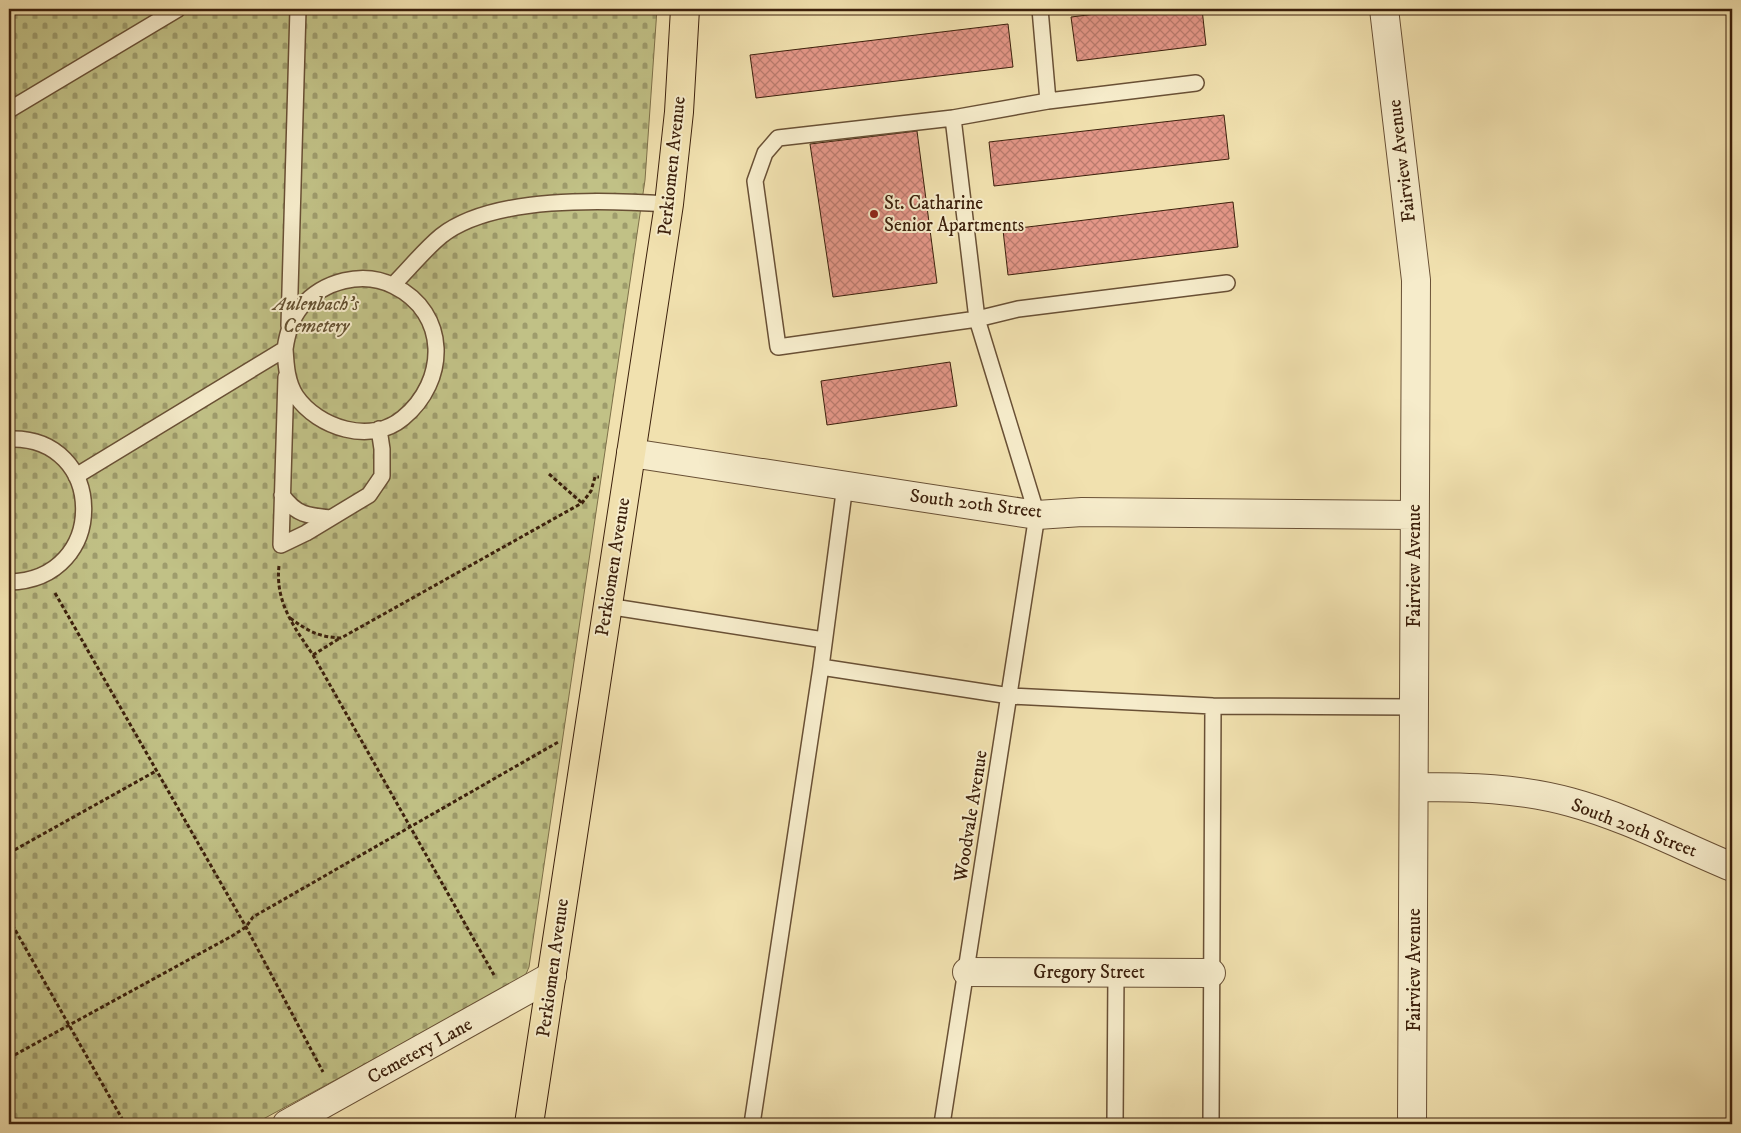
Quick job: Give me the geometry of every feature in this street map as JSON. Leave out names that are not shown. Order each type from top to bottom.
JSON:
[{"type":"main road","name":"Perkiomen Avenue","points":[[529,1124],[669,204],[679,112],[685,9]]},
{"type":"street","name":"Fairview Avenue","points":[[1384,9],[1416,280],[1412,1124]]},
{"type":"street","name":"South 20th Street","points":[[631,453],[1037,514],[1082,512],[1414,515]]},
{"type":"street","name":"South 20th Street","points":[[1415,788],[1469,787],[1517,791],[1570,802],[1618,818],[1732,867]]},
{"type":"street","name":"Gregory Street","points":[[966,972],[1210,973]]},
{"type":"street","name":"Cemetery Lane","points":[[287,1124],[552,976]]},
{"type":"lane","points":[[9,110],[178,9]]},
{"type":"lane","points":[[298,9],[288,330],[284,349],[286,374],[281,545],[369,495],[382,476],[382,449],[379,429]]},
{"type":"lane","points":[[1040,9],[1048,101]]},
{"type":"lane","points":[[1196,83],[1048,101],[953,118],[778,138],[765,153],[755,181],[778,347],[977,319],[1018,309],[1227,283]]},
{"type":"lane","points":[[953,118],[977,319],[1037,514]]},
{"type":"lane","points":[[393,286],[442,236],[476,218],[520,206],[624,201],[669,204]]},
{"type":"lane","points":[[286,374],[296,396],[311,414],[332,426],[355,431],[379,429],[400,420],[418,405],[430,385],[436,363],[435,339],[427,317],[413,298],[393,286],[368,278],[343,280],[320,290],[300,308],[288,330]]},
{"type":"lane","points":[[76,476],[284,349]]},
{"type":"lane","points":[[9,439],[21,438],[43,444],[62,457],[76,476],[84,497],[82,528],[77,543],[64,562],[45,575],[25,582],[9,582]]},
{"type":"lane","points":[[752,1124],[821,667],[845,485]]},
{"type":"lane","points":[[282,495],[291,508],[313,517],[331,518]]},
{"type":"lane","name":"Woodvale Avenue","points":[[942,1124],[1037,514]]},
{"type":"lane","points":[[607,606],[824,640]]},
{"type":"lane","points":[[821,667],[1010,696],[1213,706],[1413,708]]},
{"type":"lane","points":[[1211,1124],[1210,973],[1213,706]]},
{"type":"lane","points":[[1115,1124],[1116,972]]},
{"type":"path","points":[[549,474],[582,503]]},
{"type":"path","points":[[314,655],[582,503],[591,491],[596,477],[627,481]]},
{"type":"path","points":[[281,545],[278,574],[281,597],[287,616],[314,655],[497,981]]},
{"type":"path","points":[[45,575],[246,927],[336,1098]]},
{"type":"path","points":[[287,616],[304,628],[323,637],[341,638]]},
{"type":"path","points":[[9,1058],[68,1024],[232,936],[246,927],[253,917],[556,742],[565,739],[586,740]]},
{"type":"path","points":[[9,853],[156,771]]},
{"type":"path","points":[[9,919],[125,1124]]},
{"type":"green space","name":"Aulenbach's Cemetery","points":[[9,9],[657,9],[645,180],[529,967],[526,974],[518,981],[254,1124],[9,1124]]},
{"type":"building","points":[[1137,9],[1202,9],[1206,45],[1077,61],[1071,17]]},
{"type":"building","points":[[1008,24],[1013,67],[756,98],[750,55]]},
{"type":"building","points":[[1224,115],[1229,159],[994,186],[989,142]]},
{"type":"building","name":"St. Catharine Senior Apartments","points":[[917,131],[937,283],[833,297],[810,144]]},
{"type":"building","points":[[1233,202],[1238,247],[1008,275],[1003,230]]},
{"type":"building","points":[[950,362],[957,406],[827,425],[821,381]]},
{"type":"place","name":"St. Catharine Senior Apartments","points":[[874,214]]}]
